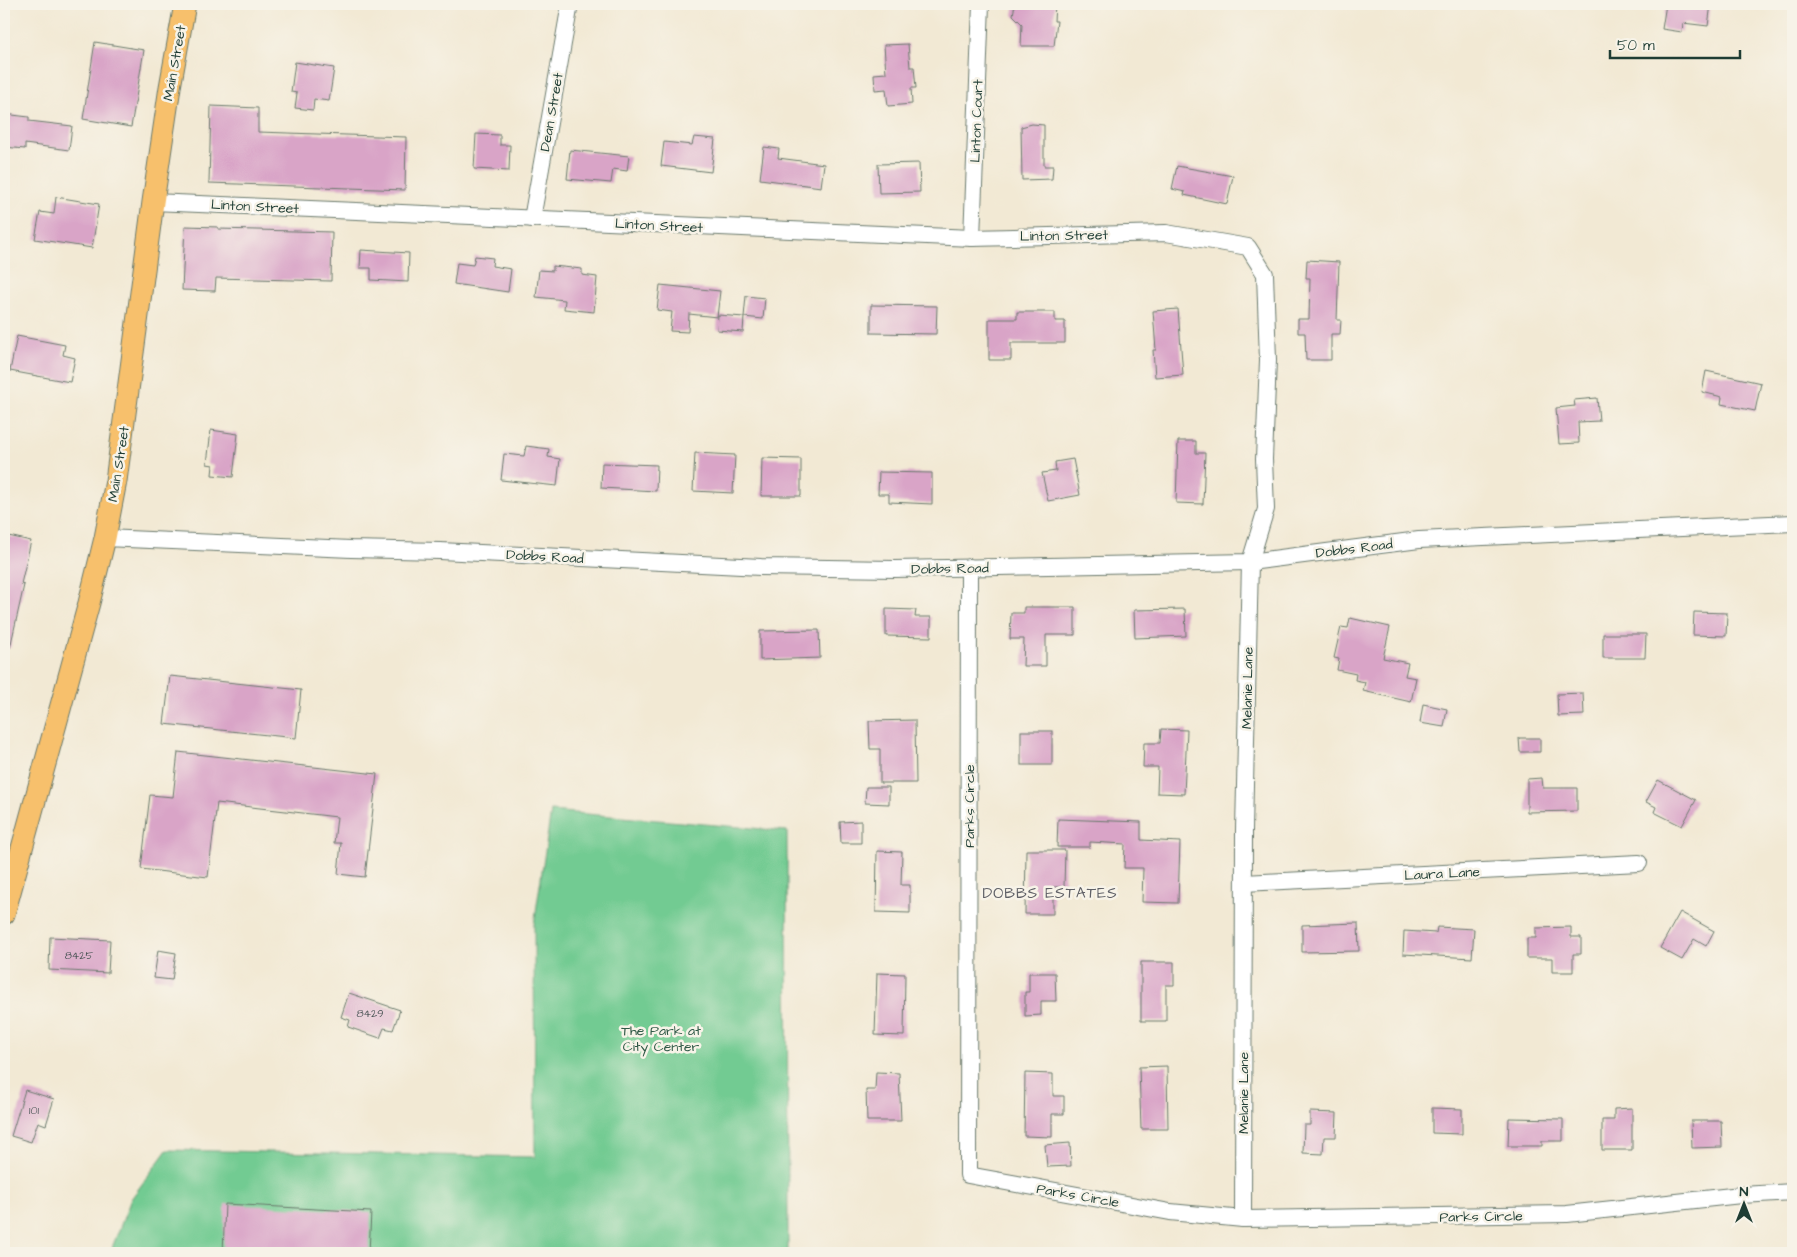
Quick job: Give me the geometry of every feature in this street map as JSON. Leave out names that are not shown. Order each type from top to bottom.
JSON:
[{"type":"main road","name":"Main Street","points":[[4,914],[90,603],[105,538],[116,481],[170,87],[185,4]]},
{"type":"street","name":"Dean Street","points":[[532,219],[570,4]]},
{"type":"street","name":"Linton Court","points":[[972,238],[981,4]]},
{"type":"street","name":"Linton Street","points":[[153,202],[972,238],[1166,233]]},
{"type":"street","name":"Melanie Lane","points":[[1166,233],[1248,247],[1265,274],[1268,360],[1264,459],[1266,509],[1250,562],[1244,883],[1243,1219]]},
{"type":"street","name":"Dobbs Road","points":[[105,538],[829,569],[1250,562],[1418,540],[1793,523]]},
{"type":"street","name":"Parks Circle","points":[[969,567],[968,1175],[1170,1212],[1243,1219],[1567,1214],[1741,1195],[1793,1192]]},
{"type":"street","name":"Laura Lane","points":[[1244,883],[1639,863]]},
{"type":"green space","name":"The Park at City Center","points":[[551,811],[787,831],[788,1253],[110,1253],[131,1199],[167,1150],[535,1157],[534,925]]},
{"type":"building","points":[[1015,4],[1055,4],[1054,21],[1057,21],[1054,46],[1021,46],[1022,24],[1013,15]]},
{"type":"building","points":[[1666,4],[1711,4],[1708,26],[1683,23],[1682,32],[1662,29]]},
{"type":"building","points":[[95,42],[144,50],[131,127],[83,119]]},
{"type":"building","points":[[908,44],[910,67],[914,67],[916,88],[911,88],[912,104],[888,106],[886,89],[875,90],[874,74],[886,73],[884,45]]},
{"type":"building","points":[[295,62],[334,68],[329,101],[314,99],[313,110],[295,108],[297,93],[291,92]]},
{"type":"building","points":[[211,106],[258,108],[258,132],[406,137],[405,190],[209,183]]},
{"type":"building","points":[[4,114],[29,117],[29,121],[72,126],[69,150],[25,144],[25,149],[4,147],[6,135],[4,135]]},
{"type":"building","points":[[1032,124],[1044,125],[1044,166],[1053,166],[1052,179],[1022,180],[1021,127]]},
{"type":"building","points":[[476,134],[500,135],[500,145],[510,145],[509,171],[474,169]]},
{"type":"building","points":[[694,137],[715,139],[711,172],[661,166],[664,142],[692,145]]},
{"type":"building","points":[[764,147],[779,149],[778,158],[824,164],[821,187],[760,179]]},
{"type":"building","points":[[570,150],[629,156],[627,171],[613,169],[611,183],[567,179]]},
{"type":"building","points":[[919,163],[920,192],[879,193],[878,164]]},
{"type":"building","points":[[1177,166],[1233,176],[1227,204],[1184,195],[1185,192],[1172,189]]},
{"type":"building","points":[[56,197],[99,204],[92,248],[35,239],[40,212],[54,214]]},
{"type":"building","points":[[185,226],[218,227],[218,229],[332,232],[331,281],[216,278],[215,291],[182,290]]},
{"type":"building","points":[[361,250],[409,253],[408,282],[371,280],[371,268],[360,268]]},
{"type":"building","points":[[475,256],[493,258],[492,266],[511,269],[508,292],[454,284],[457,263],[473,265]]},
{"type":"building","points":[[1307,260],[1339,262],[1337,320],[1341,320],[1340,334],[1331,334],[1331,360],[1306,360],[1305,333],[1298,333],[1298,319],[1309,319],[1310,278],[1306,278]]},
{"type":"building","points":[[553,266],[582,269],[582,275],[597,277],[594,312],[564,309],[565,300],[536,297],[539,270],[553,271]]},
{"type":"building","points":[[660,285],[720,291],[717,317],[689,314],[688,332],[670,331],[672,312],[657,310]]},
{"type":"building","points":[[746,296],[765,298],[763,319],[744,317]]},
{"type":"building","points":[[871,305],[937,306],[936,334],[871,333]]},
{"type":"building","points":[[1178,309],[1183,375],[1155,377],[1153,350],[1156,350],[1153,311]]},
{"type":"building","points":[[1017,312],[1055,312],[1055,321],[1065,321],[1065,343],[1011,343],[1011,360],[989,360],[989,319],[1017,319]]},
{"type":"building","points":[[718,315],[744,317],[743,332],[717,330]]},
{"type":"building","points":[[17,336],[65,345],[63,355],[75,358],[70,382],[10,371]]},
{"type":"building","points":[[1706,371],[1761,383],[1755,411],[1721,404],[1722,397],[1702,392]]},
{"type":"building","points":[[1597,398],[1599,421],[1578,422],[1579,443],[1559,444],[1556,408],[1575,406],[1574,400]]},
{"type":"building","points":[[211,430],[238,434],[233,477],[212,475],[213,465],[207,464]]},
{"type":"building","points":[[1178,441],[1196,441],[1196,453],[1205,453],[1203,504],[1176,503]]},
{"type":"building","points":[[526,446],[549,449],[548,457],[560,459],[557,486],[501,480],[504,454],[524,456]]},
{"type":"building","points":[[695,453],[735,455],[733,493],[693,491]]},
{"type":"building","points":[[762,458],[801,459],[801,496],[761,496]]},
{"type":"building","points":[[1073,459],[1080,495],[1048,501],[1042,473],[1056,471],[1055,462]]},
{"type":"building","points":[[602,463],[657,465],[656,491],[601,488]]},
{"type":"building","points":[[879,472],[932,473],[932,504],[889,502],[889,494],[878,494]]},
{"type":"building","points":[[4,535],[31,541],[21,584],[24,585],[10,648],[4,647]]},
{"type":"building","points":[[1024,607],[1075,607],[1075,635],[1046,635],[1046,666],[1023,666],[1024,639],[1010,639],[1011,613],[1024,613]]},
{"type":"building","points":[[886,609],[916,610],[915,617],[931,617],[931,637],[886,636]]},
{"type":"building","points":[[1185,609],[1186,636],[1135,638],[1134,610]]},
{"type":"building","points":[[1694,612],[1727,613],[1726,636],[1693,635]]},
{"type":"building","points":[[1350,618],[1390,627],[1383,658],[1408,663],[1405,676],[1416,678],[1411,702],[1363,691],[1365,682],[1355,680],[1356,674],[1337,670],[1339,659],[1334,658],[1341,627],[1348,628]]},
{"type":"building","points":[[819,630],[820,658],[760,660],[760,631]]},
{"type":"building","points":[[1603,634],[1646,634],[1645,658],[1603,658]]},
{"type":"building","points":[[170,676],[301,690],[296,738],[164,724]]},
{"type":"building","points":[[1583,693],[1584,715],[1558,716],[1557,694]]},
{"type":"building","points":[[1423,704],[1447,709],[1444,727],[1420,723]]},
{"type":"building","points":[[915,720],[916,783],[880,783],[880,749],[870,749],[869,721]]},
{"type":"building","points":[[1161,729],[1187,730],[1184,794],[1157,793],[1158,767],[1143,767],[1144,743],[1160,743]]},
{"type":"building","points":[[1021,731],[1052,731],[1052,765],[1021,765]]},
{"type":"building","points":[[1519,738],[1540,738],[1540,752],[1520,752]]},
{"type":"building","points":[[178,752],[377,774],[365,877],[338,874],[341,843],[334,843],[337,817],[217,803],[208,877],[141,869],[150,795],[173,797]]},
{"type":"building","points":[[1542,778],[1543,788],[1577,788],[1577,811],[1527,812],[1527,779]]},
{"type":"building","points":[[1658,780],[1696,800],[1682,826],[1654,812],[1656,807],[1646,802]]},
{"type":"building","points":[[866,787],[889,787],[889,804],[865,803]]},
{"type":"building","points":[[1058,819],[1141,822],[1141,840],[1180,842],[1178,903],[1142,902],[1143,868],[1124,868],[1125,844],[1090,842],[1090,847],[1057,847]]},
{"type":"building","points":[[861,821],[861,843],[841,843],[840,822]]},
{"type":"building","points":[[1026,850],[1065,850],[1064,887],[1053,887],[1053,914],[1025,914]]},
{"type":"building","points":[[877,851],[902,852],[901,885],[910,885],[910,913],[876,912]]},
{"type":"building","points":[[1680,912],[1714,931],[1706,946],[1694,939],[1682,960],[1660,948]]},
{"type":"building","points":[[1358,923],[1359,951],[1302,952],[1302,925]]},
{"type":"building","points":[[1437,927],[1474,929],[1472,958],[1403,954],[1404,931],[1436,933]]},
{"type":"building","points":[[1571,927],[1571,937],[1581,937],[1581,954],[1573,954],[1573,972],[1552,972],[1552,958],[1527,958],[1527,938],[1536,938],[1536,928]]},
{"type":"building","points":[[50,937],[110,940],[108,973],[49,970]]},
{"type":"building","points":[[158,950],[176,953],[172,980],[154,978]]},
{"type":"building","points":[[1141,962],[1174,962],[1174,985],[1166,985],[1166,1021],[1141,1021]]},
{"type":"building","points":[[877,973],[905,974],[904,1036],[875,1035]]},
{"type":"building","points":[[1029,973],[1055,973],[1056,1001],[1041,1001],[1041,1015],[1025,1016],[1025,992],[1029,992]]},
{"type":"building","points":[[349,993],[400,1010],[393,1030],[384,1028],[380,1038],[348,1027],[350,1020],[341,1017]]},
{"type":"building","points":[[1167,1066],[1168,1129],[1141,1129],[1139,1067]]},
{"type":"building","points":[[876,1072],[899,1073],[901,1121],[867,1121],[866,1090],[875,1090]]},
{"type":"building","points":[[1025,1073],[1053,1074],[1053,1096],[1064,1096],[1064,1114],[1052,1114],[1052,1137],[1024,1136]]},
{"type":"building","points":[[25,1090],[54,1099],[46,1125],[38,1122],[31,1142],[11,1136]]},
{"type":"building","points":[[1432,1108],[1462,1109],[1462,1134],[1432,1133]]},
{"type":"building","points":[[1632,1108],[1632,1150],[1602,1150],[1602,1120],[1614,1120],[1614,1109]]},
{"type":"building","points":[[1310,1112],[1337,1113],[1336,1137],[1324,1137],[1323,1154],[1303,1153],[1304,1125],[1310,1125]]},
{"type":"building","points":[[1509,1118],[1563,1119],[1563,1141],[1542,1141],[1542,1146],[1508,1146]]},
{"type":"building","points":[[1691,1121],[1721,1121],[1722,1147],[1692,1148]]},
{"type":"building","points":[[1070,1143],[1071,1166],[1047,1167],[1045,1145]]},
{"type":"building","points":[[225,1204],[371,1212],[369,1253],[223,1253]]},
{"type":"district","name":"DOBBS ESTATES","points":[[1050,893]]}]
